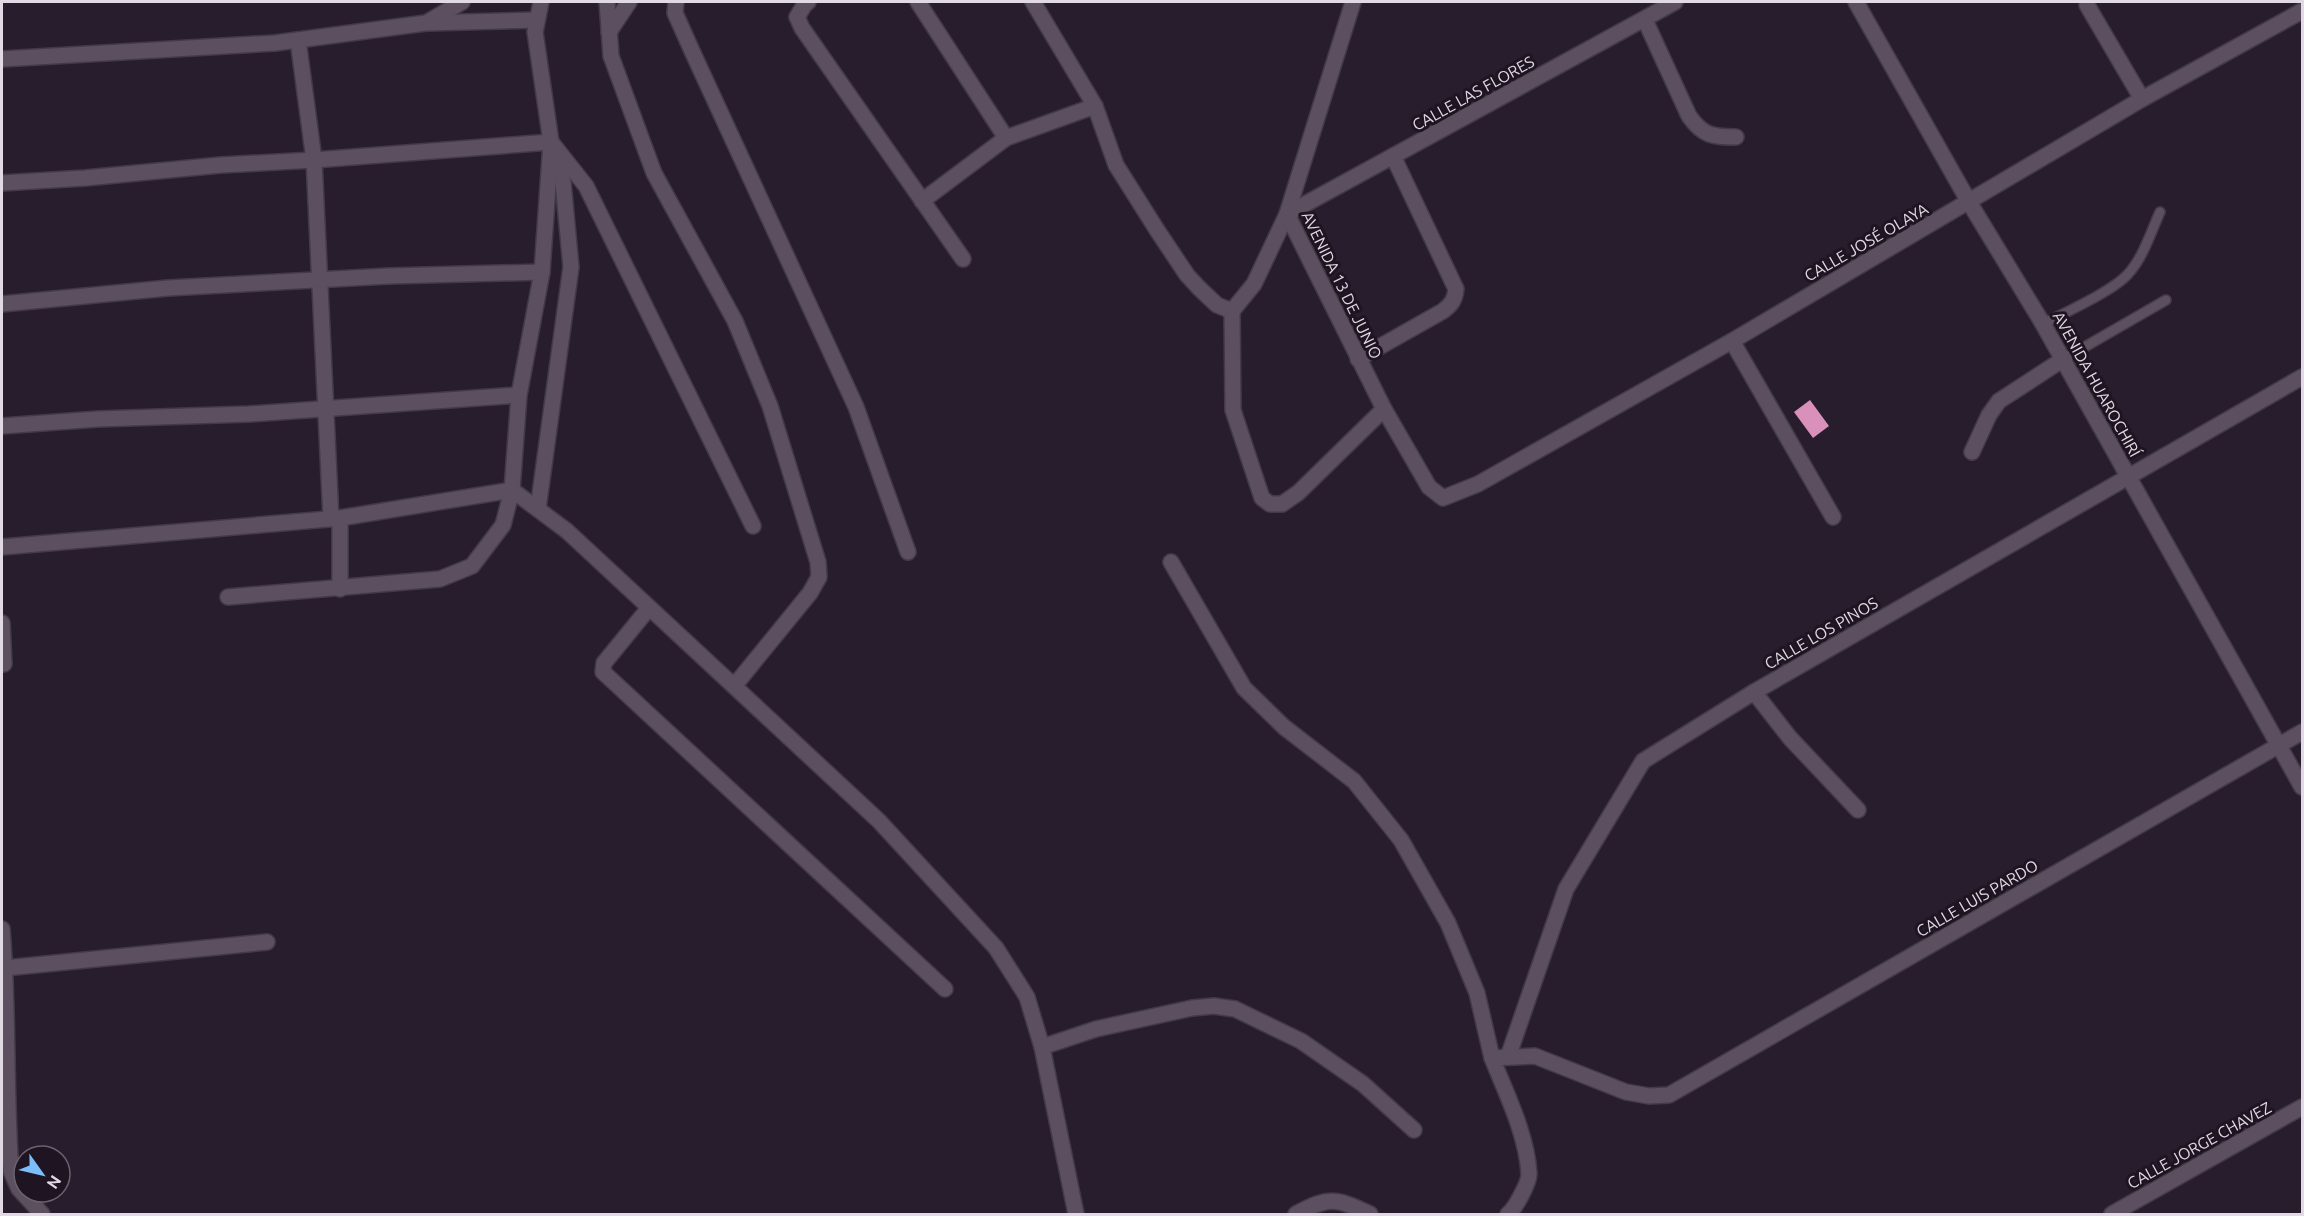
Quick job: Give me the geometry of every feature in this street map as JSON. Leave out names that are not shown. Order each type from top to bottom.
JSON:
[{"type":"street","points":[[426,23],[462,2]]},
{"type":"street","points":[[538,509],[571,267],[563,183],[551,142],[535,32],[541,2]]},
{"type":"street","points":[[607,2],[611,56],[654,173],[735,321],[765,396],[819,562],[819,577],[810,592],[735,685]]},
{"type":"street","points":[[609,32],[629,2]]},
{"type":"street","points":[[676,2],[675,13],[856,407],[908,552]]},
{"type":"street","points":[[808,2],[797,17],[802,28],[963,260]]},
{"type":"street","points":[[918,2],[1005,138]]},
{"type":"street","points":[[1033,2],[1095,106],[1116,165],[1187,275],[1217,305],[1232,311]]},
{"type":"street","name":"AVENIDA 13 DE JUNIO","points":[[1353,2],[1287,214],[1384,409],[1429,487],[1443,498]]},
{"type":"street","name":"CALLE LAS FLORES","points":[[1287,214],[1675,2]]},
{"type":"street","name":"AVENIDA HUAROCHIRÍ","points":[[1856,2],[1969,202],[2043,324],[2302,787]]},
{"type":"street","points":[[2087,5],[2142,99]]},
{"type":"street","name":"CALLE JOSÉ OLAYA","points":[[1443,498],[1478,484],[1732,340],[2142,99],[2302,10]]},
{"type":"street","points":[[2,59],[298,40],[426,23],[537,20]]},
{"type":"street","points":[[1645,20],[1692,121],[1712,137],[1736,137]]},
{"type":"street","points":[[298,40],[314,160],[326,408],[340,589]]},
{"type":"street","points":[[921,201],[1005,138],[1095,106]]},
{"type":"street","points":[[2,183],[551,142]]},
{"type":"street","points":[[228,597],[440,579],[472,566],[503,525],[512,490],[519,395],[542,272],[551,142]]},
{"type":"street","points":[[551,142],[586,186],[753,526]]},
{"type":"street","points":[[1358,359],[1443,311],[1455,298],[1456,289],[1393,156]]},
{"type":"street","points":[[1287,214],[1254,284],[1232,311],[1233,410],[1262,498],[1270,504],[1282,504],[1298,493],[1384,409]]},
{"type":"street","points":[[2,304],[168,288],[542,272]]},
{"type":"street","points":[[1732,340],[1833,517]]},
{"type":"street","points":[[1972,452],[1984,423],[1999,401],[2062,360]]},
{"type":"street","name":"CALLE LOS PINOS","points":[[1508,1057],[1566,890],[1643,761],[1754,692],[2302,378]]},
{"type":"street","points":[[2,426],[98,419],[249,414],[519,395]]},
{"type":"street","points":[[2,547],[336,518],[512,490],[567,531],[879,821],[996,948],[1027,998],[1042,1047],[1076,1215]]},
{"type":"street","points":[[1171,562],[1244,687],[1284,727],[1354,781],[1401,840],[1448,922],[1476,993],[1492,1058],[1520,1129],[1529,1176],[1514,1210],[1508,1215]]},
{"type":"street","points":[[649,608],[604,663],[603,672],[945,989]]},
{"type":"street","points":[[2,623],[3,664]]},
{"type":"street","points":[[1754,692],[1790,738],[1858,810]]},
{"type":"street","name":"CALLE LUIS PARDO","points":[[1508,1057],[1535,1056],[1626,1092],[1649,1096],[1669,1095],[2302,732]]},
{"type":"street","points":[[2,929],[5,968],[6,1172],[42,1215]]},
{"type":"street","points":[[5,968],[267,942]]},
{"type":"street","points":[[1042,1047],[1096,1029],[1192,1008],[1214,1006],[1235,1010],[1301,1041],[1363,1084],[1414,1130]]},
{"type":"street","points":[[1492,1058],[1508,1057]]},
{"type":"street","name":"CALLE JORGE CHAVEZ","points":[[2112,1215],[2302,1107]]},
{"type":"street","points":[[1296,1215],[1318,1202],[1336,1201],[1370,1215]]},
{"type":"lane","points":[[2043,324],[2127,275],[2137,261],[2160,212]]},
{"type":"lane","points":[[2062,360],[2166,300]]},
{"type":"building","points":[[1810,400],[1829,426],[1813,438],[1794,412]]}]
